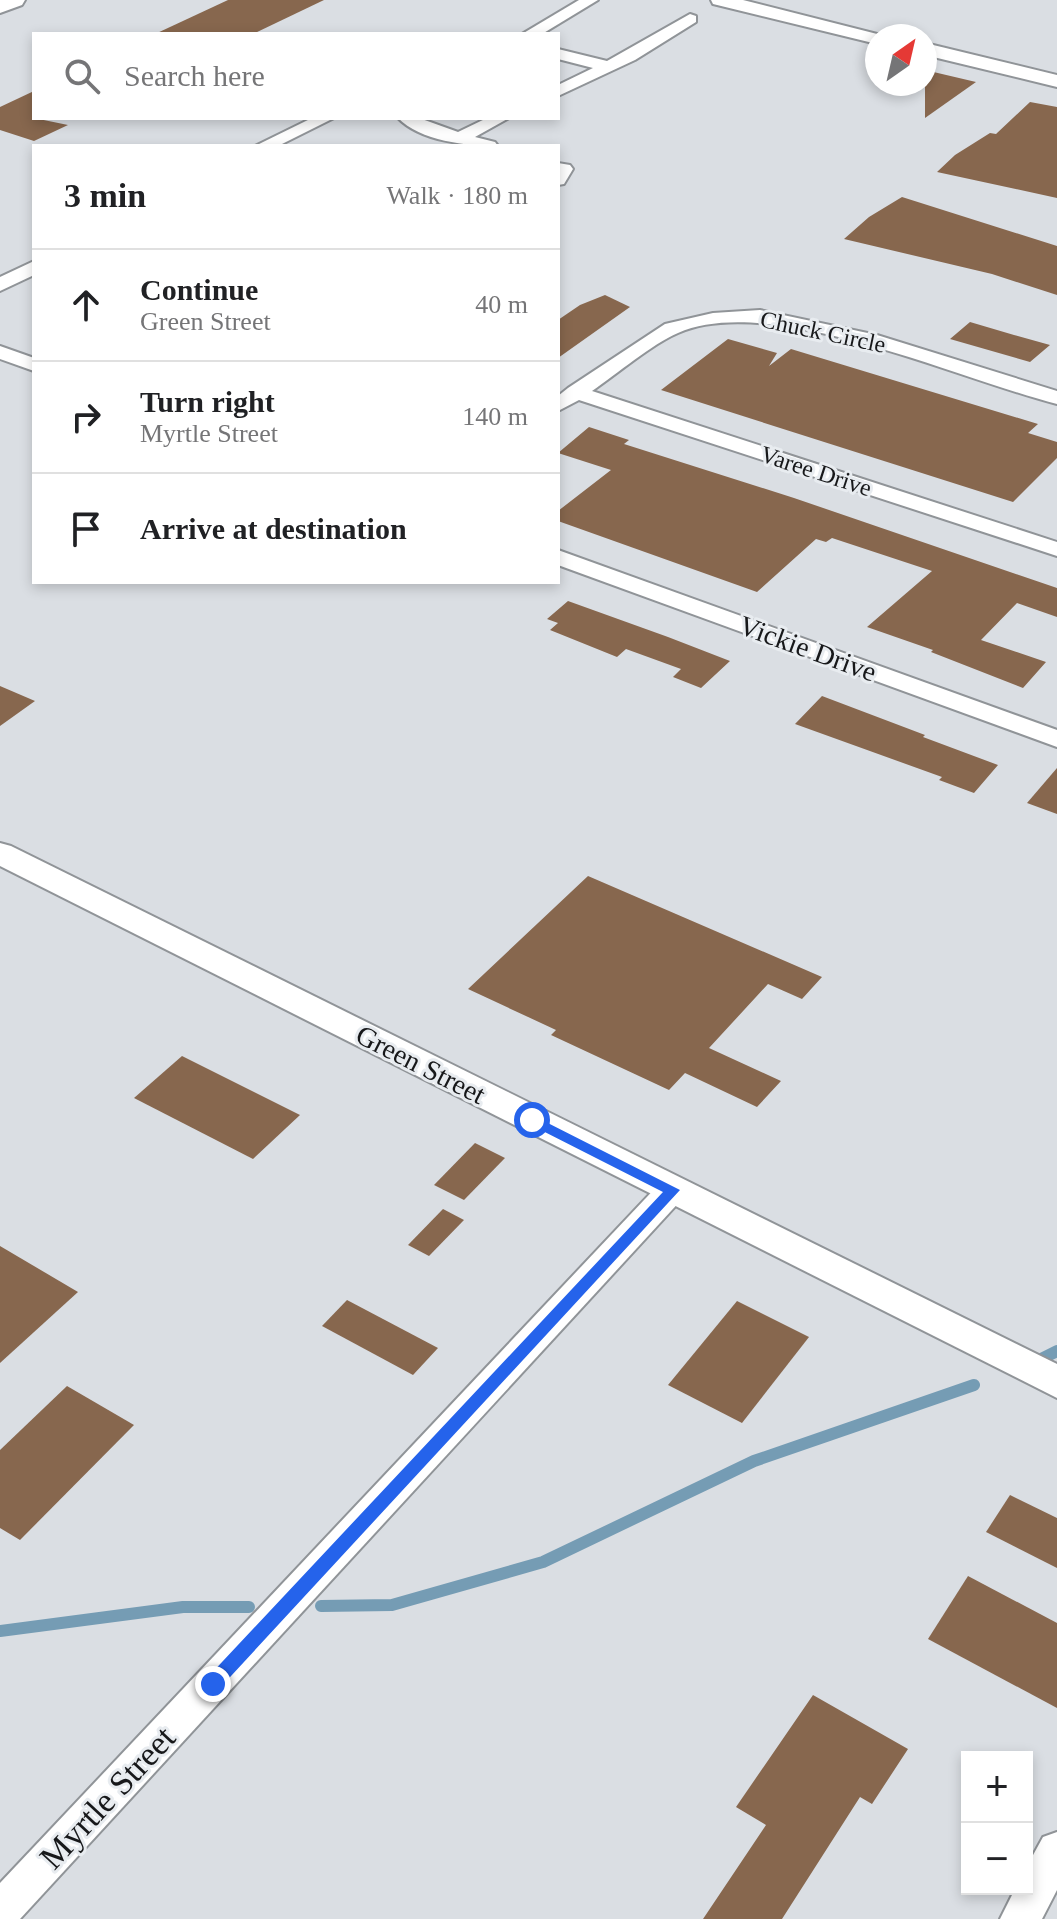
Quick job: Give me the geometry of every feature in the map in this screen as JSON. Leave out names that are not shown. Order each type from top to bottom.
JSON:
[{"type":"main road","points":[[0,6],[14,0]]},
{"type":"street","points":[[534,32],[590,0]]},
{"type":"street","points":[[720,0],[865,35]]},
{"type":"street","points":[[560,90],[609,67],[690,19]]},
{"type":"street","points":[[937,52],[1057,81]]},
{"type":"street","points":[[560,55],[609,67]]},
{"type":"street","points":[[268,144],[322,120]]},
{"type":"street","points":[[410,120],[426,128],[482,144]]},
{"type":"street","points":[[459,138],[497,120]]},
{"type":"street","points":[[0,285],[32,268]]},
{"type":"street","name":"Chuck Circle","points":[[566,398],[672,328],[713,319],[760,316],[870,339],[1057,398]]},
{"type":"street","points":[[0,352],[32,364]]},
{"type":"street","name":"Varee Drive","points":[[566,398],[1057,549]]},
{"type":"street","name":"Vickie Drive","points":[[560,558],[1057,739]]},
{"type":"street","name":"Green Street","points":[[0,853],[1057,1382]]},
{"type":"street","name":"Myrtle Street","points":[[0,1912],[672,1190]]},
{"type":"street","points":[[1020,1919],[1057,1850]]},
{"type":"building","points":[[228,0],[324,0],[257,32],[159,32]]},
{"type":"building","points":[[937,73],[976,82],[925,118],[925,96],[937,96]]},
{"type":"building","points":[[32,92],[32,120],[68,125],[34,141],[0,130],[0,107]]},
{"type":"building","points":[[1030,102],[1057,107],[1057,198],[937,172],[955,155],[990,133],[996,134]]},
{"type":"building","points":[[902,197],[1057,246],[1057,295],[992,274],[844,239],[869,217]]},
{"type":"building","points":[[605,295],[630,307],[560,357],[560,319],[580,305]]},
{"type":"building","points":[[970,322],[1050,345],[1030,362],[950,339]]},
{"type":"building","points":[[728,339],[777,353],[769,366],[791,349],[1038,424],[1028,433],[1057,442],[1057,458],[1013,502],[661,390]]},
{"type":"building","points":[[589,427],[629,440],[624,444],[794,498],[1057,588],[1057,617],[1017,603],[981,640],[1046,662],[1023,688],[931,652],[933,650],[867,627],[932,571],[832,538],[826,542],[816,539],[757,592],[560,522],[560,509],[611,470],[560,451]]},
{"type":"building","points":[[568,601],[730,661],[701,688],[673,677],[681,669],[626,649],[617,657],[550,630],[558,623],[547,619]]},
{"type":"building","points":[[0,686],[35,701],[0,726]]},
{"type":"building","points":[[822,696],[998,765],[974,793],[939,780],[942,777],[795,724]]},
{"type":"building","points":[[1057,768],[1057,814],[1027,803]]},
{"type":"building","points":[[588,876],[822,977],[802,999],[768,984],[709,1048],[781,1081],[757,1107],[685,1073],[669,1090],[551,1035],[556,1030],[468,989]]},
{"type":"building","points":[[182,1056],[300,1115],[253,1159],[134,1098]]},
{"type":"building","points":[[475,1143],[505,1158],[464,1200],[434,1185]]},
{"type":"building","points":[[443,1209],[464,1220],[429,1256],[408,1245]]},
{"type":"building","points":[[0,1246],[78,1292],[0,1363]]},
{"type":"building","points":[[347,1300],[438,1348],[413,1375],[322,1326]]},
{"type":"building","points":[[737,1301],[809,1337],[742,1423],[668,1385]]},
{"type":"building","points":[[67,1386],[134,1425],[20,1540],[0,1528],[0,1450]]},
{"type":"building","points":[[1010,1495],[1057,1518],[1057,1568],[986,1532]]},
{"type":"building","points":[[968,1576],[1057,1623],[1057,1708],[928,1639]]},
{"type":"building","points":[[813,1695],[908,1749],[872,1804],[860,1797],[782,1919],[703,1919],[766,1825],[736,1807]]},
{"type":"waterway","points":[[1033,1363],[1057,1351]]},
{"type":"waterway","points":[[321,1606],[392,1605],[543,1562],[754,1461],[974,1385]]},
{"type":"waterway","points":[[0,1631],[183,1607],[249,1607]]},
{"type":"route","points":[[213,1684],[672,1190],[532,1120]]}]
